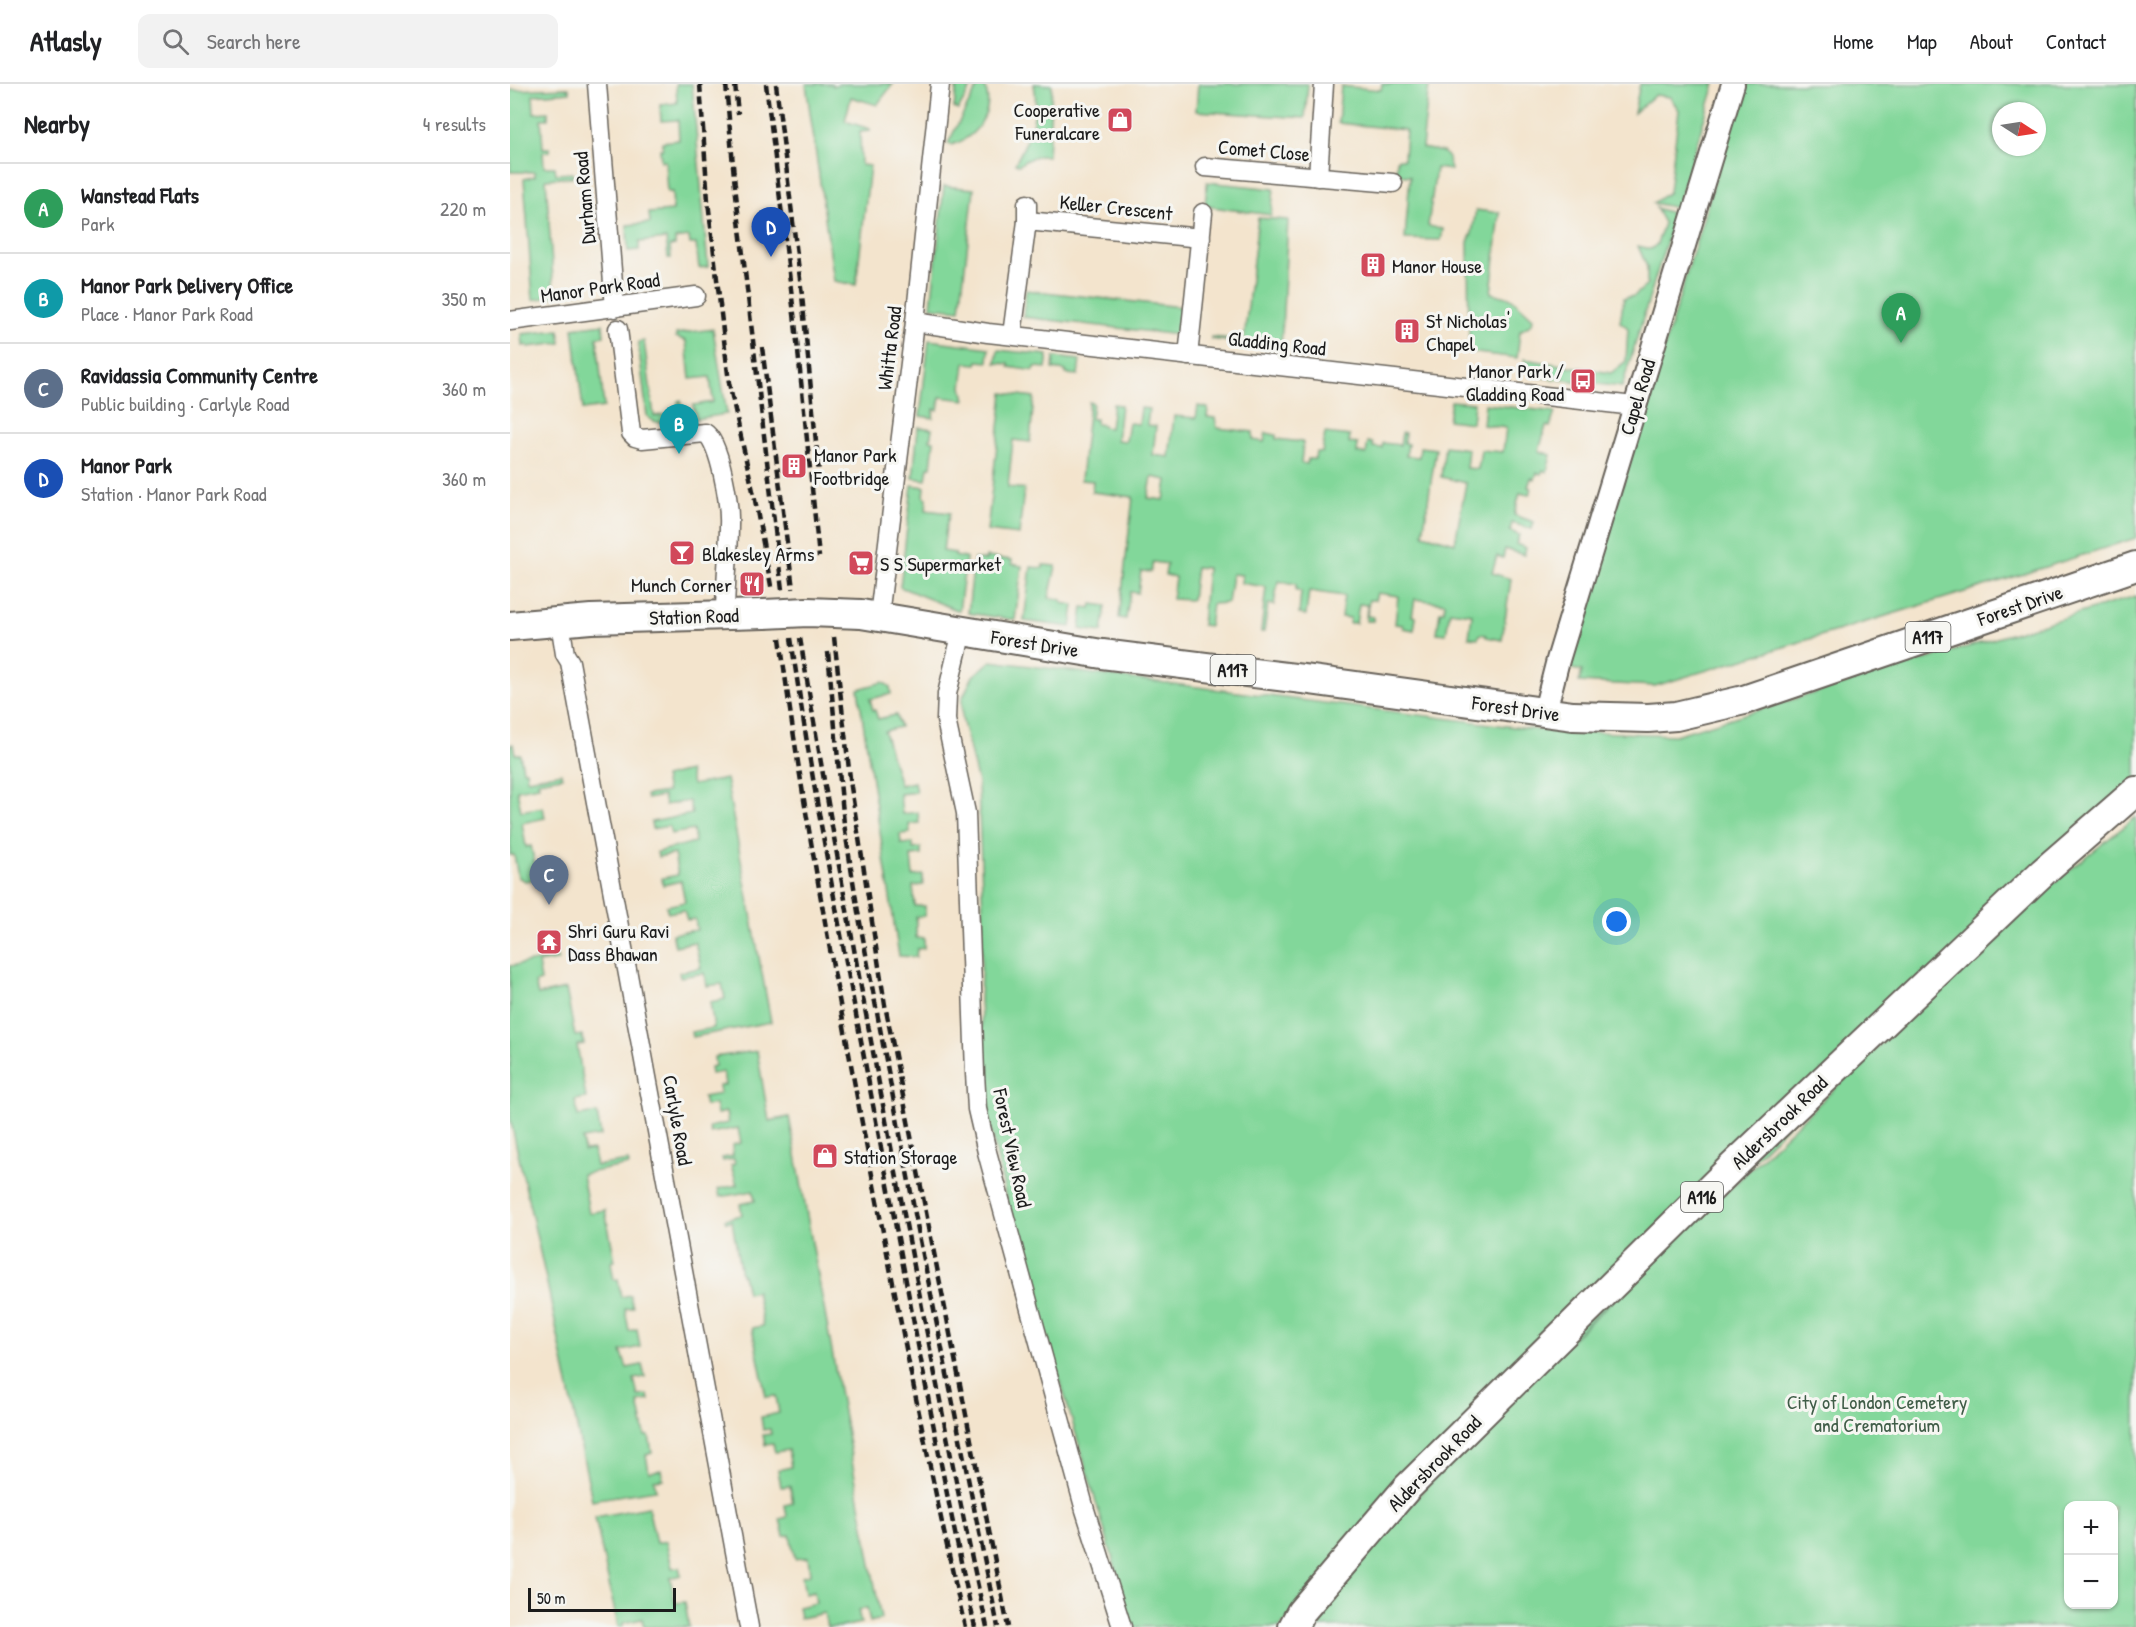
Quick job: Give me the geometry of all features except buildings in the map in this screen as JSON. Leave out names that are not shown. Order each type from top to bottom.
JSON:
[{"type":"main road","name":"Forest Drive","points":[[870,615],[1102,654],[1582,716],[1648,718],[1676,716],[1720,707],[2136,566]]},
{"type":"main road","name":"Station Road","points":[[510,626],[591,619],[725,614],[870,615]]},
{"type":"main road","name":"Aldersbrook Road","points":[[1293,1627],[1301,1612],[1407,1488],[1732,1167],[2043,872],[2136,791]]},
{"type":"street","name":"Durham Road","points":[[597,84],[615,308]]},
{"type":"street","name":"Whitta Road","points":[[870,615],[915,322],[940,84]]},
{"type":"street","name":"Comet Close","points":[[1318,177],[1324,84]]},
{"type":"street","name":"Capel Road","points":[[1545,711],[1558,660],[1634,406],[1733,84]]},
{"type":"street","name":"Comet Close","points":[[1205,167],[1393,183]]},
{"type":"street","name":"Keller Crescent","points":[[1012,335],[1027,212],[1201,238]]},
{"type":"street","points":[[1188,356],[1203,213]]},
{"type":"street","name":"Manor Park Road","points":[[510,321],[696,296]]},
{"type":"street","name":"Gladding Road","points":[[915,322],[1188,356],[1634,406]]},
{"type":"street","points":[[618,329],[631,433],[642,439],[705,433],[715,444],[730,523],[725,614]]},
{"type":"street","name":"Carlyle Road","points":[[560,622],[565,654],[570,662],[749,1627]]},
{"type":"street","name":"Forest View Road","points":[[962,631],[947,694],[946,720],[966,813],[977,1109],[1085,1510],[1122,1627]]},
{"type":"green space","points":[[676,84],[692,84],[708,267],[699,268],[696,244],[690,244],[689,237],[675,239],[675,245],[670,246],[671,258],[668,258],[666,239],[639,242],[639,250],[628,251],[627,225],[650,223],[649,213],[673,211],[672,192],[667,192],[665,161],[661,161],[660,149],[663,149],[662,142],[679,140],[678,120],[661,121],[660,105],[677,103]]},
{"type":"green space","points":[[806,84],[832,84],[833,86],[838,84],[893,84],[877,105],[851,97],[845,121],[870,129],[870,131],[860,132],[861,165],[870,166],[856,285],[834,281]]},
{"type":"green space","points":[[957,84],[973,84],[958,110],[954,108]]},
{"type":"green space","points":[[979,84],[984,85],[987,95],[985,114],[976,130],[951,145],[948,143]]},
{"type":"green space","points":[[1034,84],[1052,85],[1048,156],[1032,158],[1019,165],[1015,164],[1029,135],[1036,106]]},
{"type":"green space","points":[[1198,84],[1308,84],[1305,118],[1196,111]]},
{"type":"green space","points":[[1382,84],[1429,84],[1422,148],[1443,152],[1448,158],[1451,170],[1436,168],[1428,226],[1443,229],[1441,240],[1405,239],[1410,176],[1396,175],[1397,159],[1404,159],[1406,130],[1338,123],[1341,86],[1381,90]]},
{"type":"green space","points":[[1640,84],[1715,84],[1677,208],[1653,203],[1669,192],[1679,110],[1670,97],[1655,95],[1634,113]]},
{"type":"green space","points":[[1744,84],[2136,84],[2136,538],[1655,686],[1579,682],[1582,671],[1567,668]]},
{"type":"green space","points":[[569,88],[570,92],[533,95],[534,113],[548,112],[548,119],[541,119],[543,148],[550,148],[550,151],[543,152],[544,167],[555,167],[556,174],[573,173],[573,177],[546,179],[554,294],[581,292],[533,300],[524,179],[535,176],[535,172],[510,172],[510,90]]},
{"type":"green space","points":[[1207,182],[1274,189],[1271,215],[1205,206]]},
{"type":"green space","points":[[944,186],[974,189],[960,310],[931,307]]},
{"type":"green space","points":[[1656,208],[1675,214],[1622,387],[1531,376],[1524,359],[1611,373],[1626,361],[1628,328],[1620,322],[1624,298],[1634,296],[1647,285],[1647,267],[1638,246],[1651,249],[1657,244],[1664,223]]},
{"type":"green space","points":[[1476,210],[1500,213],[1491,293],[1511,298],[1533,318],[1532,324],[1520,331],[1517,358],[1469,352],[1468,242]]},
{"type":"green space","points":[[1258,218],[1288,220],[1281,348],[1211,339],[1211,337],[1244,340]]},
{"type":"green space","points":[[1026,290],[1181,307],[1178,335],[1023,317]]},
{"type":"green space","points":[[603,324],[604,336],[597,337],[604,407],[583,410],[573,328]]},
{"type":"green space","points":[[713,329],[727,414],[696,419],[693,405],[713,402],[710,377],[690,379],[686,341],[676,337],[676,334]]},
{"type":"green space","points":[[559,330],[561,343],[523,346],[522,334]]},
{"type":"green space","points":[[929,340],[989,348],[988,362],[965,363],[962,387],[965,400],[940,397],[938,410],[934,409],[933,418],[920,416]]},
{"type":"green space","points":[[644,341],[654,416],[679,413],[678,401],[681,400],[683,420],[659,422],[647,416],[638,342]]},
{"type":"green space","points":[[998,350],[1048,355],[1046,368],[1035,367],[1034,371],[996,363]]},
{"type":"green space","points":[[1054,357],[1080,360],[1078,375],[1066,374],[1066,371],[1053,369]]},
{"type":"green space","points":[[1003,393],[1034,397],[1030,442],[1013,440],[1008,487],[1024,489],[1019,535],[987,531]]},
{"type":"green space","points":[[1451,401],[1474,403],[1472,423],[1448,420]]},
{"type":"green space","points":[[1089,402],[1093,403],[1091,419],[1096,419],[1096,424],[1110,428],[1113,404],[1121,405],[1117,440],[1126,441],[1129,423],[1139,424],[1141,408],[1149,409],[1147,425],[1156,426],[1153,455],[1169,457],[1174,416],[1196,418],[1198,406],[1208,408],[1207,417],[1215,418],[1217,428],[1253,432],[1253,440],[1264,442],[1266,433],[1276,435],[1276,439],[1302,442],[1301,463],[1307,464],[1308,459],[1315,459],[1316,452],[1322,453],[1325,433],[1350,436],[1349,443],[1358,444],[1357,453],[1366,454],[1368,442],[1373,443],[1373,447],[1382,448],[1383,443],[1400,445],[1402,433],[1405,433],[1404,443],[1408,444],[1406,456],[1419,457],[1420,447],[1436,449],[1423,534],[1455,543],[1466,483],[1441,477],[1445,446],[1468,449],[1466,468],[1478,469],[1481,450],[1503,452],[1506,428],[1483,425],[1485,404],[1555,412],[1550,427],[1546,426],[1539,451],[1551,455],[1547,472],[1543,470],[1541,474],[1537,473],[1535,479],[1531,478],[1528,487],[1531,488],[1529,495],[1520,493],[1514,515],[1534,522],[1532,529],[1512,523],[1510,531],[1519,535],[1516,544],[1526,548],[1524,555],[1505,549],[1503,558],[1497,556],[1492,573],[1511,579],[1502,640],[1480,634],[1478,638],[1469,637],[1472,614],[1450,611],[1446,634],[1437,633],[1440,611],[1444,611],[1445,603],[1415,599],[1412,616],[1416,617],[1414,630],[1403,628],[1403,625],[1395,624],[1398,596],[1377,593],[1375,600],[1369,600],[1367,616],[1373,617],[1373,621],[1366,621],[1367,605],[1359,604],[1356,623],[1349,623],[1350,618],[1341,617],[1344,596],[1309,591],[1306,615],[1299,614],[1301,591],[1296,590],[1296,584],[1278,581],[1274,605],[1268,604],[1264,632],[1261,632],[1266,587],[1241,583],[1242,575],[1232,574],[1228,603],[1212,604],[1209,626],[1202,625],[1207,568],[1196,567],[1192,600],[1172,599],[1175,577],[1165,575],[1167,564],[1153,562],[1151,572],[1141,571],[1138,593],[1130,592],[1126,619],[1119,618],[1133,497],[1092,492],[1093,481],[1081,480]],"holes":[[[1152,477],[1167,480],[1164,500],[1148,498]]]},
{"type":"green space","points":[[918,427],[932,429],[930,440],[934,441],[931,467],[928,467],[926,480],[913,478]]},
{"type":"green space","points":[[912,485],[925,487],[926,510],[950,513],[943,551],[966,558],[959,611],[900,587]]},
{"type":"green space","points":[[986,557],[1012,560],[1012,564],[1022,566],[1015,620],[968,613],[974,559],[986,560]]},
{"type":"green space","points":[[1043,565],[1056,566],[1049,598],[1074,605],[1071,627],[1024,621],[1031,567],[1043,568]]},
{"type":"green space","points":[[2136,596],[2136,782],[1280,1627],[1133,1627],[1005,1194],[986,1106],[980,1000],[983,916],[978,783],[962,718],[962,699],[973,676],[991,661],[1538,730],[1675,735]]},
{"type":"green space","points":[[1092,604],[1106,606],[1102,632],[1080,629],[1083,607],[1091,608]]},
{"type":"green space","points":[[883,682],[890,687],[891,694],[870,699],[873,710],[878,719],[896,715],[900,727],[884,731],[900,785],[914,782],[916,792],[900,794],[902,814],[918,812],[919,823],[909,824],[910,833],[900,834],[901,844],[913,843],[913,849],[921,848],[921,855],[911,856],[913,876],[923,875],[923,885],[913,886],[915,906],[925,906],[925,916],[916,917],[916,938],[924,938],[924,948],[917,949],[916,957],[899,956],[858,689]]},
{"type":"green space","points":[[513,744],[515,754],[520,754],[527,779],[561,773],[562,777],[538,781],[539,786],[517,790],[521,811],[543,807],[545,818],[522,823],[526,847],[531,846],[538,879],[525,881],[518,877],[514,855],[510,855],[510,745]]},
{"type":"green space","points":[[689,771],[692,785],[726,779],[771,1022],[692,1037],[691,1032],[714,1028],[710,1002],[725,999],[722,984],[707,986],[704,973],[680,977],[679,972],[701,968],[695,942],[675,946],[672,934],[697,930],[695,919],[687,920],[684,910],[668,913],[666,906],[685,902],[681,881],[663,885],[662,878],[678,875],[674,854],[658,857],[657,852],[695,842],[693,830],[671,834],[669,826],[652,829],[651,822],[692,814],[689,801],[665,805],[663,796],[647,799],[646,795],[667,792],[664,777]]},
{"type":"green space","name":"City of London Cemetery and Crematorium","points":[[2136,817],[2136,1627],[1304,1627],[1313,1613],[1480,1427],[2031,901]]},
{"type":"green space","points":[[557,957],[558,960],[538,963],[541,981],[535,983],[538,995],[566,989],[575,1036],[582,1035],[584,1044],[577,1045],[586,1098],[575,1100],[578,1116],[597,1113],[601,1136],[582,1139],[584,1151],[593,1150],[596,1166],[628,1161],[629,1165],[582,1174],[589,1213],[605,1210],[615,1261],[611,1262],[614,1280],[618,1279],[621,1297],[630,1295],[633,1307],[625,1309],[629,1331],[637,1329],[640,1347],[621,1351],[627,1368],[642,1365],[645,1377],[634,1379],[638,1396],[648,1395],[649,1400],[638,1402],[645,1436],[649,1436],[652,1453],[646,1455],[649,1472],[661,1470],[663,1479],[654,1480],[656,1490],[592,1500],[510,1118],[510,966]]},
{"type":"green space","points":[[757,1051],[769,1121],[789,1117],[881,1619],[870,1622],[867,1608],[858,1610],[861,1623],[841,1627],[827,1627],[824,1613],[800,1618],[798,1607],[816,1603],[814,1592],[805,1594],[802,1576],[810,1574],[808,1557],[795,1559],[790,1535],[784,1536],[780,1519],[787,1517],[785,1505],[793,1503],[790,1486],[781,1487],[778,1470],[791,1467],[788,1450],[775,1452],[773,1444],[765,1445],[763,1435],[771,1434],[770,1429],[763,1430],[761,1417],[779,1413],[776,1396],[766,1397],[752,1328],[763,1326],[756,1291],[747,1293],[743,1275],[741,1275],[732,1221],[726,1222],[725,1219],[742,1215],[740,1204],[755,1201],[753,1191],[720,1197],[718,1189],[737,1185],[731,1165],[735,1164],[734,1159],[723,1161],[722,1158],[733,1156],[732,1145],[741,1143],[738,1128],[710,1133],[709,1127],[728,1123],[726,1112],[717,1114],[715,1104],[705,1106],[703,1097],[720,1094],[719,1086],[725,1085],[723,1072],[711,1074],[710,1067],[715,1066],[714,1057]]},
{"type":"green space","points":[[648,1507],[656,1543],[666,1541],[672,1568],[679,1567],[681,1575],[670,1578],[675,1603],[685,1602],[689,1627],[644,1627],[642,1619],[623,1623],[623,1627],[618,1627],[595,1517]]},
{"type":"railway","points":[[700,84],[708,201],[729,383],[772,591]]},
{"type":"railway","points":[[726,84],[734,177],[782,590]]},
{"type":"railway","points":[[735,84],[738,114]]},
{"type":"railway","points":[[766,84],[795,322],[819,557]]},
{"type":"railway","points":[[776,84],[802,295],[820,484]]},
{"type":"railway","points":[[762,347],[793,589]]},
{"type":"railway","points":[[834,637],[851,787],[885,1005],[1008,1627]]},
{"type":"railway","points":[[780,638],[806,811],[857,1097],[922,1429],[965,1627]]},
{"type":"railway","points":[[791,638],[842,940],[936,1438],[975,1627]]},
{"type":"railway","points":[[800,638],[880,1090],[946,1434],[987,1627]]},
{"type":"railway","points":[[828,652],[844,824],[858,912],[919,1235],[998,1627]]},
{"type":"place","name":"Cooperative Funeralcare","points":[[1120,120]]},
{"type":"place","name":"Manor Park","points":[[771,257]]},
{"type":"place","name":"Manor House","points":[[1373,265]]},
{"type":"place","name":"St Nicholas' Chapel","points":[[1407,331]]},
{"type":"place","name":"Wanstead Flats","points":[[1901,343]]},
{"type":"place","name":"Manor Park / Gladding Road","points":[[1583,381]]},
{"type":"place","name":"Manor Park Delivery Office","points":[[679,454]]},
{"type":"place","name":"Manor Park Footbridge","points":[[794,466]]},
{"type":"place","name":"Blakesley Arms","points":[[682,553]]},
{"type":"place","name":"S S Supermarket","points":[[861,563]]},
{"type":"place","name":"Munch Corner","points":[[752,584]]},
{"type":"place","name":"Ravidassia Community Centre","points":[[549,905]]},
{"type":"place","name":"Shri Guru Ravi Dass Bhawan","points":[[549,942]]},
{"type":"place","name":"Station Storage","points":[[825,1156]]}]
